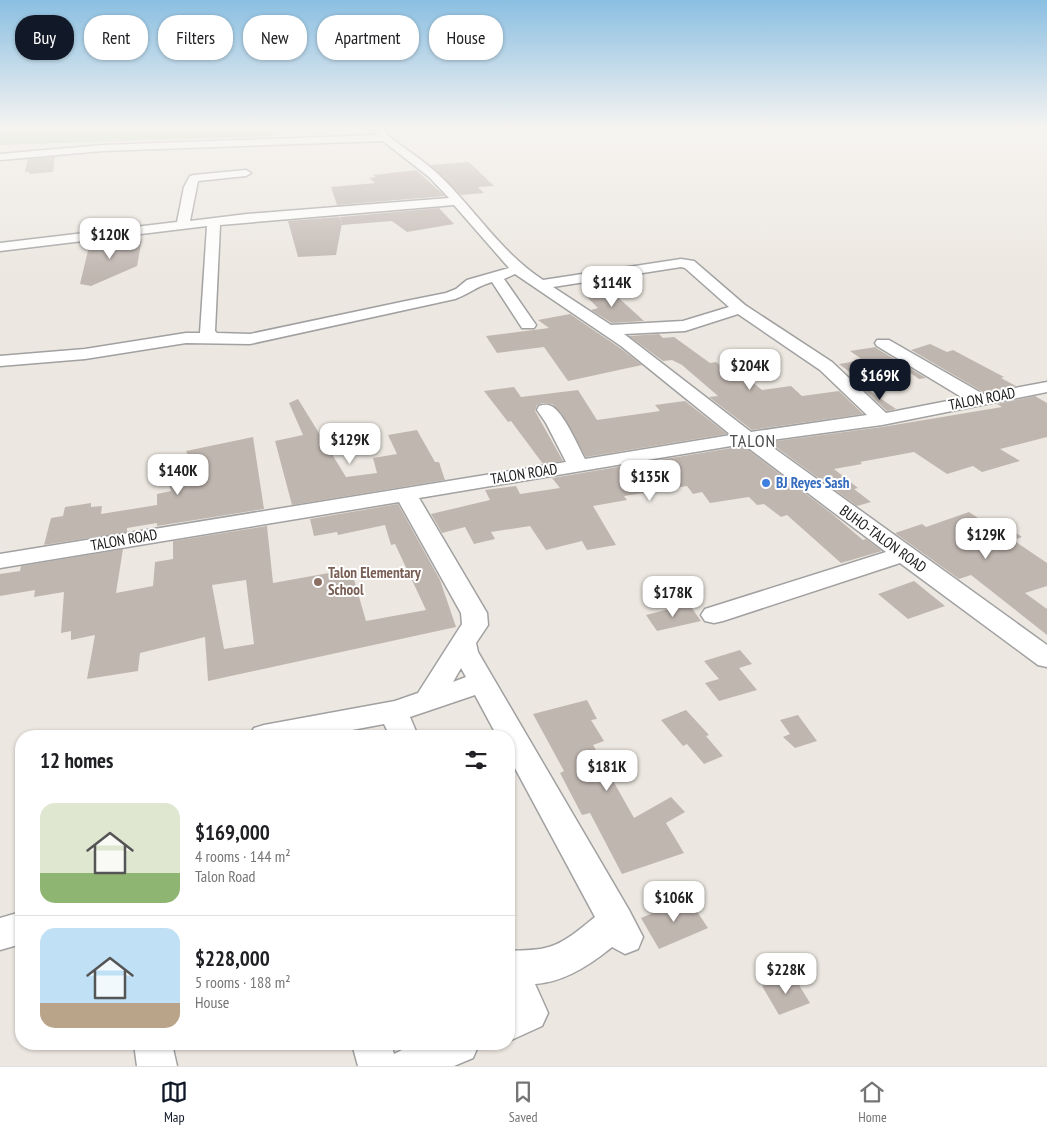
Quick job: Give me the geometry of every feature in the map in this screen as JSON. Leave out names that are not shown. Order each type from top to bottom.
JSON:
[{"type":"street","points":[[183,226],[190,187],[194,179]]},
{"type":"street","name":"BUHO-TALON ROAD","points":[[436,179],[518,270],[627,343],[748,438],[1047,658]]},
{"type":"street","points":[[0,247],[216,222],[457,201]]},
{"type":"street","points":[[212,338],[208,332],[213,225],[216,222]]},
{"type":"street","points":[[539,285],[681,263],[690,264],[740,308],[826,366],[882,419]]},
{"type":"street","points":[[0,361],[85,354],[186,338],[250,338],[450,296],[461,292],[472,283],[518,270]]},
{"type":"street","points":[[499,276],[497,279],[528,325]]},
{"type":"street","points":[[607,330],[685,326],[740,308]]},
{"type":"street","points":[[883,343],[980,400]]},
{"type":"street","name":"TALON ROAD","points":[[0,561],[578,465],[882,419],[1047,387]]},
{"type":"street","points":[[546,410],[555,422],[578,465]]},
{"type":"street","points":[[405,494],[474,613],[475,625],[428,700]]},
{"type":"street","points":[[714,615],[904,554]]},
{"type":"street","points":[[464,640],[465,652],[509,730]]},
{"type":"street","points":[[335,730],[398,724],[428,700],[482,682]]},
{"type":"street","points":[[515,741],[621,929],[590,944],[566,959],[543,966],[515,968]]},
{"type":"street","points":[[0,934],[15,930]]},
{"type":"street","points":[[515,982],[529,1013],[515,1019]]},
{"type":"street","points":[[154,1050],[156,1066]]},
{"type":"street","points":[[374,1050],[378,1066]]},
{"type":"street","points":[[409,1066],[445,1050]]},
{"type":"building","points":[[370,179],[426,179],[445,196],[337,205],[331,187],[375,183]]},
{"type":"building","points":[[444,179],[486,179],[494,186],[478,187],[484,193],[461,195]]},
{"type":"building","points":[[439,208],[454,224],[407,232],[392,221],[342,225],[340,217]]},
{"type":"building","points":[[339,217],[342,223],[336,255],[298,257],[288,221]]},
{"type":"building","points":[[127,238],[127,241],[142,239],[137,266],[91,286],[80,284],[90,242]]},
{"type":"building","points":[[610,290],[644,321],[612,323],[591,310],[598,308],[584,294]]},
{"type":"building","points":[[570,314],[642,365],[568,381],[544,347],[497,353],[486,336],[549,328],[538,320]]},
{"type":"building","points":[[659,334],[663,338],[674,337],[710,363],[716,362],[730,374],[740,372],[762,390],[791,386],[802,396],[839,391],[863,414],[752,430],[709,397],[718,396],[682,365],[672,360],[663,361],[629,336]]},
{"type":"building","points":[[930,344],[947,352],[953,350],[1004,377],[1001,378],[1016,386],[983,392],[911,350]]},
{"type":"building","points":[[876,347],[926,378],[919,379],[909,372],[860,380],[839,364],[863,360],[850,351]]},
{"type":"building","points":[[514,387],[521,397],[578,390],[597,420],[660,411],[655,405],[685,401],[727,434],[586,457],[562,414],[552,404],[543,403],[537,405],[535,411],[563,461],[543,464],[511,421],[508,422],[484,391]]},
{"type":"building","points":[[864,387],[896,409],[887,411],[862,388]]},
{"type":"building","points":[[1035,396],[1047,403],[1047,437],[1000,449],[1020,461],[982,472],[973,466],[947,474],[914,452],[834,469],[858,488],[854,489],[871,502],[857,506],[769,442],[882,427],[1002,407],[997,404]]},
{"type":"building","points":[[298,399],[346,477],[377,473],[373,458],[397,454],[388,435],[417,430],[435,462],[439,462],[445,480],[292,505],[275,441],[303,435],[289,403]]},
{"type":"building","points":[[253,437],[264,509],[157,526],[157,523],[127,528],[127,532],[44,545],[51,518],[63,516],[65,507],[91,503],[91,507],[102,506],[101,514],[157,505],[157,494],[171,491],[164,467],[191,462],[186,451]]},
{"type":"building","points":[[743,446],[831,513],[863,540],[866,539],[882,551],[841,563],[787,515],[781,517],[764,504],[757,505],[749,497],[710,503],[702,492],[693,494],[687,486],[624,496],[627,500],[593,506],[616,545],[587,550],[582,541],[546,550],[530,526],[491,532],[495,539],[474,544],[465,527],[442,533],[431,514],[490,500],[485,490],[516,486],[520,494],[560,488],[552,478]]},
{"type":"building","name":"Talon Elementary School","points":[[398,504],[440,580],[456,627],[208,681],[205,637],[140,653],[138,671],[87,679],[95,635],[71,640],[71,631],[61,633],[64,592],[34,597],[35,590],[0,596],[0,574],[20,571],[21,566],[123,549],[116,593],[153,586],[155,562],[173,559],[173,541],[267,526],[273,583],[351,569],[366,621],[426,610],[395,544],[391,545],[385,525],[338,535],[337,532],[314,536],[310,519]],"holes":[[[246,580],[254,644],[224,649],[212,585]]]},
{"type":"building","points":[[969,512],[987,524],[999,522],[1022,537],[1013,540],[1047,563],[1047,586],[1025,593],[1047,609],[1047,635],[971,575],[959,579],[895,533],[922,524],[926,527]]},
{"type":"building","points":[[914,581],[945,606],[908,619],[878,594]]},
{"type":"building","points":[[689,604],[701,621],[657,631],[646,615]]},
{"type":"building","points":[[740,650],[752,664],[739,668],[757,690],[719,701],[705,683],[719,679],[704,661]]},
{"type":"building","points":[[587,700],[597,719],[591,720],[604,741],[593,745],[634,818],[671,797],[685,812],[666,823],[684,853],[622,874],[590,813],[582,815],[560,773],[564,771],[533,714]]},
{"type":"building","points":[[686,710],[709,735],[706,736],[723,756],[704,764],[687,744],[683,746],[661,720]]},
{"type":"building","points":[[798,715],[817,741],[795,748],[783,737],[790,734],[780,720]]},
{"type":"building","points":[[688,898],[708,928],[659,949],[641,918]]},
{"type":"building","points":[[793,975],[810,1003],[779,1015],[762,986]]},
{"type":"place","name":"BJ Reyes Sash","points":[[766,483]]},
{"type":"place","name":"Talon Elementary School","points":[[318,582]]},
{"type":"district","name":"TALON","points":[[753,441]]}]
